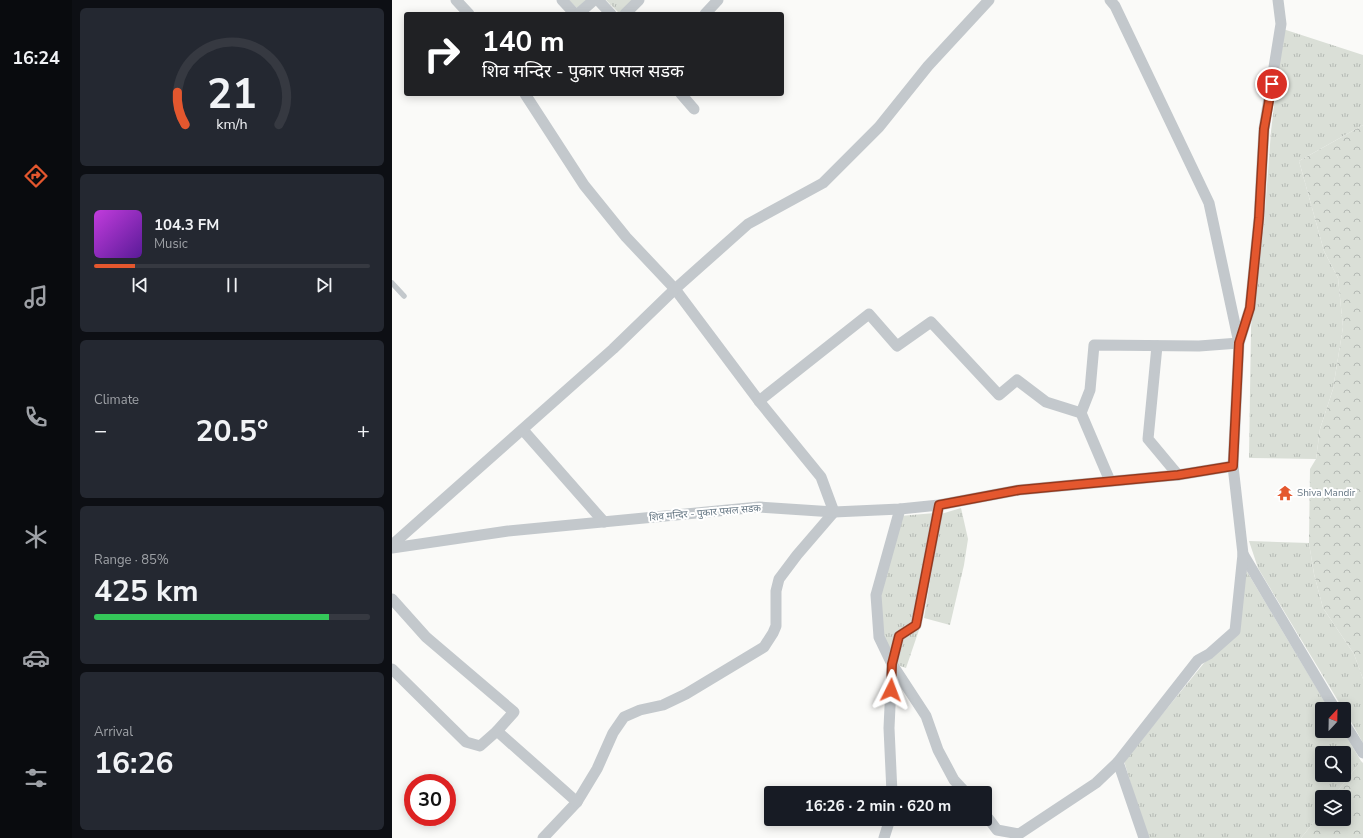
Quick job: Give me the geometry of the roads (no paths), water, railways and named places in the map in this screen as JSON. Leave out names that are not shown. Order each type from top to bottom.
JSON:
[{"type":"street","points":[[456,0],[468,12]]},
{"type":"street","points":[[562,0],[575,12]]},
{"type":"street","points":[[579,12],[594,0]]},
{"type":"street","points":[[598,0],[609,12]]},
{"type":"street","points":[[628,12],[639,0]]},
{"type":"street","points":[[707,12],[718,0]]},
{"type":"street","points":[[392,546],[613,349],[675,289],[748,224],[823,183],[878,127],[928,66],[989,0]]},
{"type":"street","points":[[1110,0],[1115,6],[1208,203],[1239,343]]},
{"type":"street","points":[[992,823],[997,830],[1020,834],[1096,783],[1118,762],[1198,660],[1209,654],[1235,631],[1243,554],[1233,466],[1239,343],[1250,308],[1259,218],[1264,129],[1281,24],[1278,0]]},
{"type":"street","points":[[526,96],[584,185],[626,237],[675,289],[759,401],[821,477],[834,512],[797,555],[779,579],[776,591],[776,626],[764,647],[686,694],[663,705],[640,710],[624,717],[613,733],[597,769],[576,802],[543,838]]},
{"type":"street","points":[[682,96],[694,109]]},
{"type":"street","points":[[759,401],[869,314],[897,346],[931,322],[999,395],[1017,380],[1046,402],[1081,413]]},
{"type":"street","points":[[1110,481],[1081,413],[1090,390],[1094,345],[1199,346],[1239,343]]},
{"type":"street","points":[[1157,346],[1148,439],[1178,475]]},
{"type":"street","points":[[523,430],[604,522]]},
{"type":"street","name":"शिव मन्दिर - पुकार पसल सडक","points":[[392,546],[508,531],[759,507],[834,512],[900,509],[939,505],[1019,490],[1178,475],[1233,466]]},
{"type":"street","points":[[892,786],[889,728],[892,664],[899,636],[916,625],[939,505]]},
{"type":"street","points":[[900,509],[876,595],[879,637],[892,664],[926,716],[938,750],[954,780],[960,786]]},
{"type":"street","points":[[1243,554],[1331,702]]},
{"type":"street","points":[[392,599],[426,637],[514,712],[497,731],[480,746],[466,742],[392,670]]},
{"type":"street","points":[[497,731],[576,802]]},
{"type":"street","points":[[1351,734],[1363,753]]},
{"type":"street","points":[[1118,762],[1144,838]]},
{"type":"street","points":[[884,838],[888,826]]},
{"type":"lane","points":[[392,283],[404,296]]},
{"type":"place","name":"Shiva Mandir","points":[[1285,493]]}]
